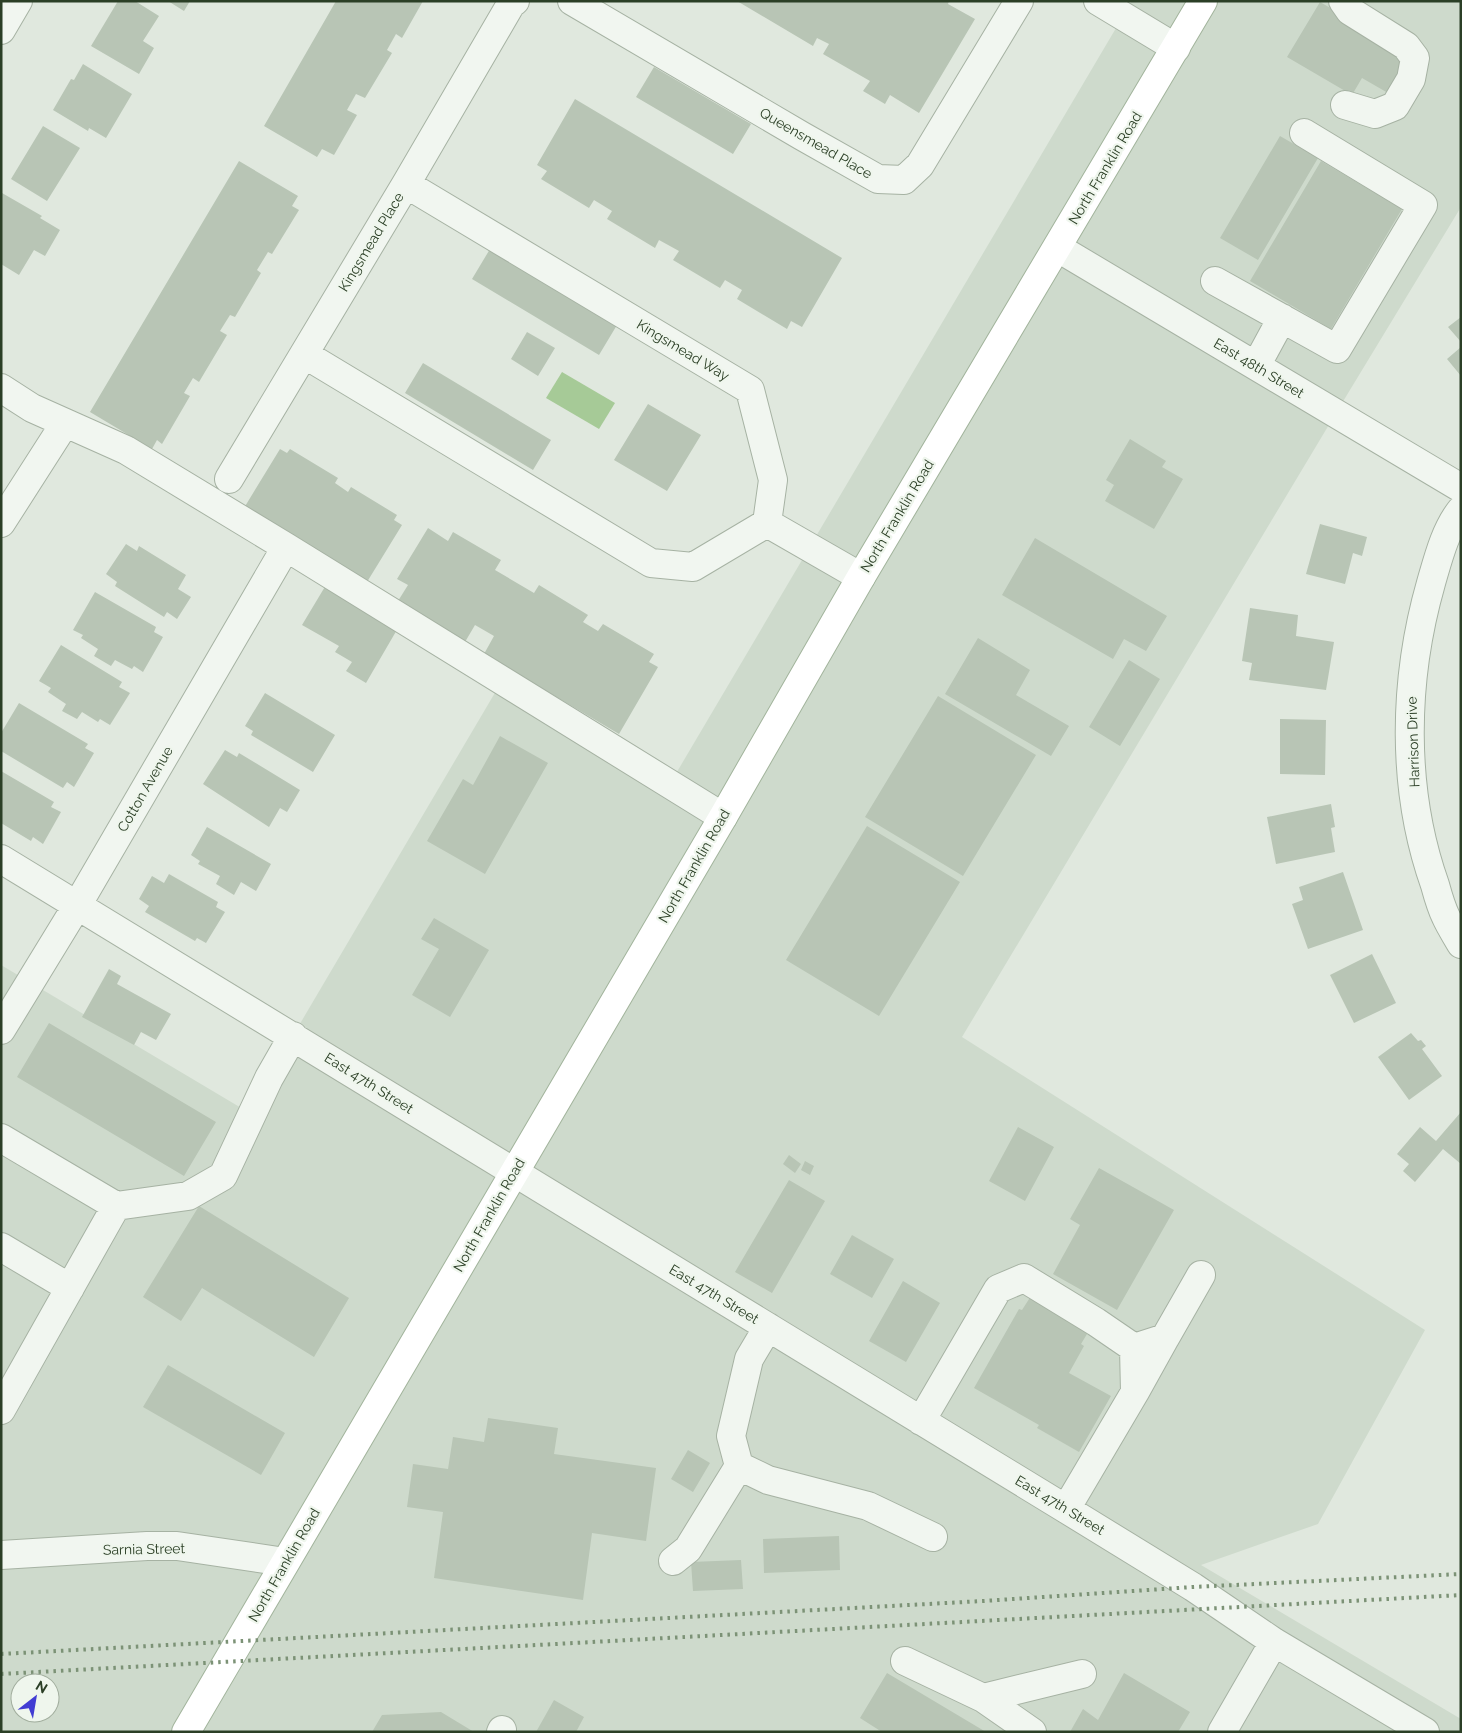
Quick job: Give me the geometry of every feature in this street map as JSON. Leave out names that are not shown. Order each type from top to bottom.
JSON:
[{"type":"main road","name":"North Franklin Road","points":[[186,1732],[723,817],[861,577],[1203,1]]},
{"type":"street","points":[[1,30],[18,1]]},
{"type":"street","name":"Queensmead Place","points":[[572,1],[878,179],[904,180],[920,165],[1019,1]]},
{"type":"street","points":[[1098,1],[1176,48]]},
{"type":"street","points":[[1343,1],[1350,11],[1406,46],[1415,58],[1411,79],[1395,106],[1375,114],[1345,105]]},
{"type":"street","name":"Kingsmead Place","points":[[229,479],[513,2]]},
{"type":"street","points":[[1215,281],[1337,350],[1422,205],[1304,133]]},
{"type":"street","name":"Kingsmead Way","points":[[406,184],[750,390],[773,480],[766,523]]},
{"type":"street","name":"East 48th Street","points":[[1058,248],[1461,488]]},
{"type":"street","points":[[1256,366],[1282,318]]},
{"type":"street","points":[[304,354],[651,562],[693,567],[766,523],[861,577]]},
{"type":"street","points":[[1,388],[32,408],[126,450],[723,817]]},
{"type":"street","points":[[1,523],[65,423]]},
{"type":"street","name":"Harrison Drive","points":[[1461,510],[1450,528],[1427,596],[1415,656],[1410,718],[1411,763],[1416,810],[1425,857],[1445,916],[1461,944]]},
{"type":"street","name":"Cotton Avenue","points":[[1,1030],[78,904],[286,547]]},
{"type":"street","name":"East 47th Street","points":[[1,859],[78,904],[1066,1509],[1193,1588],[1274,1642],[1425,1732]]},
{"type":"street","points":[[1,1138],[116,1206],[188,1196],[223,1176],[269,1078],[293,1036]]},
{"type":"street","points":[[1,1410],[116,1206]]},
{"type":"street","points":[[1,1247],[70,1288]]},
{"type":"street","points":[[1066,1509],[1201,1275]]},
{"type":"street","points":[[921,1421],[998,1289],[1024,1278],[1096,1322],[1134,1348]]},
{"type":"street","points":[[673,1562],[688,1549],[739,1466],[731,1436],[748,1359],[768,1327]]},
{"type":"street","points":[[1134,1348],[1165,1338]]},
{"type":"street","points":[[1134,1348],[1135,1392]]},
{"type":"street","points":[[739,1466],[768,1480],[868,1506],[933,1537]]},
{"type":"street","name":"Sarnia Street","points":[[1,1555],[147,1546],[177,1546],[285,1562]]},
{"type":"street","points":[[1222,1732],[1274,1642]]},
{"type":"street","points":[[905,1661],[983,1698],[1032,1732]]},
{"type":"street","points":[[983,1698],[1082,1674]]},
{"type":"shaded area","points":[[1132,1],[1461,1],[1461,207],[962,1037],[1425,1330],[1318,1524],[1201,1565],[1461,1719],[1461,1732],[1,1732],[1,965],[248,1112],[496,691],[671,782]]},
{"type":"shaded area","points":[[562,372],[615,403],[599,429],[546,398]]},
{"type":"building","points":[[118,1],[135,1],[159,16],[143,41],[154,48],[139,74],[91,46]]},
{"type":"building","points":[[168,1],[190,1],[184,11]]},
{"type":"building","points":[[336,1],[423,1],[402,38],[396,34],[387,50],[392,53],[365,98],[356,94],[347,110],[357,115],[334,155],[322,149],[317,157],[264,126]]},
{"type":"building","points":[[737,1],[949,1],[948,4],[975,19],[919,113],[890,95],[885,104],[863,91],[870,81],[823,54],[829,44],[817,38],[813,46]]},
{"type":"building","points":[[1320,2],[1396,46],[1392,54],[1406,62],[1388,93],[1362,78],[1352,95],[1287,57]]},
{"type":"building","points":[[83,64],[132,94],[106,138],[89,128],[88,131],[53,110],[71,79],[74,80]]},
{"type":"building","points":[[654,67],[751,124],[733,154],[636,97]]},
{"type":"building","points":[[575,99],[842,258],[802,327],[791,321],[787,329],[737,299],[742,290],[725,280],[720,288],[673,260],[679,251],[659,240],[655,248],[607,219],[612,211],[594,200],[589,208],[541,179],[547,171],[537,165]]},
{"type":"building","points":[[43,126],[80,148],[47,201],[11,179]]},
{"type":"building","points":[[1280,136],[1318,158],[1258,260],[1220,238]]},
{"type":"building","points":[[239,161],[298,196],[292,206],[299,210],[272,254],[268,252],[257,270],[261,273],[235,317],[230,315],[220,331],[227,335],[199,382],[193,378],[184,393],[190,396],[162,444],[157,440],[152,449],[90,412]]},
{"type":"building","points":[[1321,161],[1402,209],[1331,329],[1250,281]]},
{"type":"building","points":[[2,193],[42,216],[40,218],[60,230],[45,256],[34,250],[19,275],[1,264]]},
{"type":"building","points":[[490,249],[617,325],[599,355],[472,279]]},
{"type":"building","points":[[1461,317],[1461,342],[1448,327]]},
{"type":"building","points":[[527,332],[555,348],[538,376],[511,359]]},
{"type":"building","points":[[1461,347],[1461,376],[1447,359]]},
{"type":"building","points":[[423,363],[551,440],[533,470],[405,393]]},
{"type":"building","points":[[648,404],[701,435],[667,491],[614,460]]},
{"type":"building","points":[[1130,439],[1166,461],[1162,467],[1183,479],[1154,529],[1105,501],[1114,485],[1106,480]]},
{"type":"building","points":[[280,449],[287,453],[290,449],[338,478],[335,483],[348,492],[351,487],[397,515],[394,520],[402,525],[367,582],[244,508]]},
{"type":"building","points":[[1320,524],[1367,537],[1362,556],[1353,553],[1345,584],[1306,574]]},
{"type":"building","points":[[428,528],[448,541],[453,532],[501,560],[495,570],[534,593],[539,585],[588,615],[583,622],[598,631],[603,624],[654,654],[649,662],[658,667],[619,734],[484,654],[494,636],[475,625],[465,642],[398,601],[408,585],[397,579]]},
{"type":"building","points":[[1035,538],[1167,616],[1146,651],[1124,639],[1113,659],[1002,595]]},
{"type":"building","points":[[126,544],[137,551],[139,546],[186,575],[178,589],[191,597],[177,619],[167,612],[164,617],[115,586],[117,582],[106,574]]},
{"type":"building","points":[[326,585],[398,628],[366,683],[346,671],[352,662],[335,652],[339,646],[302,625]]},
{"type":"building","points":[[95,592],[156,627],[154,632],[163,637],[143,672],[134,666],[132,669],[115,660],[111,666],[94,656],[98,649],[81,638],[83,635],[73,630]]},
{"type":"building","points":[[1250,608],[1298,615],[1296,636],[1334,642],[1326,690],[1249,680],[1252,663],[1242,661]]},
{"type":"building","points":[[978,638],[1030,670],[1016,695],[1069,726],[1051,756],[945,694]]},
{"type":"building","points":[[61,645],[122,682],[119,687],[130,693],[110,725],[100,719],[98,722],[82,712],[77,719],[62,711],[66,704],[48,692],[51,688],[39,681]]},
{"type":"building","points":[[1129,660],[1160,679],[1120,746],[1089,727]]},
{"type":"building","points":[[265,693],[335,735],[313,772],[251,735],[253,731],[245,726]]},
{"type":"building","points":[[938,696],[1036,755],[963,876],[865,817]]},
{"type":"building","points":[[19,703],[88,744],[85,748],[94,753],[74,787],[67,782],[63,788],[1,751],[1,733]]},
{"type":"building","points":[[1280,719],[1326,720],[1325,775],[1280,774]]},
{"type":"building","points":[[500,736],[548,763],[485,874],[427,841],[463,779],[473,785]]},
{"type":"building","points":[[225,750],[237,757],[239,753],[300,790],[287,812],[280,808],[269,827],[203,784]]},
{"type":"building","points":[[1,771],[54,802],[51,807],[61,812],[43,844],[33,837],[31,841],[1,823]]},
{"type":"building","points":[[1331,804],[1335,827],[1331,828],[1335,852],[1276,864],[1267,817]]},
{"type":"building","points":[[867,826],[960,882],[879,1016],[786,960]]},
{"type":"building","points":[[207,827],[271,864],[256,891],[241,882],[234,895],[216,884],[220,876],[198,864],[200,861],[191,855]]},
{"type":"building","points":[[1343,872],[1363,930],[1308,949],[1292,904],[1303,900],[1299,887]]},
{"type":"building","points":[[169,874],[218,902],[216,907],[225,912],[206,943],[197,938],[195,941],[145,912],[149,906],[139,899],[152,876],[164,883]]},
{"type":"building","points":[[434,918],[489,950],[450,1017],[412,995],[439,949],[421,939]]},
{"type":"building","points":[[1372,954],[1396,1003],[1354,1023],[1330,975]]},
{"type":"building","points":[[109,969],[121,976],[117,984],[171,1014],[156,1040],[141,1032],[134,1045],[82,1017]]},
{"type":"building","points":[[49,1023],[216,1122],[184,1176],[17,1077]]},
{"type":"building","points":[[1411,1033],[1426,1046],[1422,1049],[1442,1076],[1409,1100],[1378,1057]]},
{"type":"building","points":[[1461,1112],[1461,1164],[1443,1149],[1415,1182],[1403,1171],[1409,1164],[1397,1154],[1420,1127],[1436,1141]]},
{"type":"building","points":[[1018,1127],[1054,1147],[1025,1201],[989,1181]]},
{"type":"building","points":[[789,1155],[801,1164],[795,1173],[783,1164]]},
{"type":"building","points":[[805,1161],[814,1166],[810,1175],[801,1170]]},
{"type":"building","points":[[1099,1168],[1174,1210],[1117,1310],[1053,1274],[1080,1225],[1070,1219]]},
{"type":"building","points":[[789,1180],[825,1201],[772,1293],[735,1272]]},
{"type":"building","points":[[199,1206],[349,1298],[314,1357],[202,1288],[181,1321],[143,1297]]},
{"type":"building","points":[[852,1235],[894,1259],[872,1298],[830,1274]]},
{"type":"building","points":[[903,1281],[940,1303],[906,1362],[869,1341]]},
{"type":"building","points":[[1031,1296],[1090,1329],[1081,1344],[1084,1346],[1069,1373],[1111,1396],[1079,1452],[1037,1428],[1039,1425],[974,1388],[1019,1309],[1022,1310]]},
{"type":"building","points":[[168,1365],[285,1433],[261,1475],[143,1407]]},
{"type":"building","points":[[488,1418],[558,1428],[554,1454],[656,1468],[646,1541],[592,1533],[583,1600],[434,1578],[443,1512],[407,1507],[413,1464],[448,1469],[453,1437],[484,1442]]},
{"type":"building","points":[[688,1450],[710,1463],[693,1492],[671,1479]]},
{"type":"building","points":[[839,1536],[840,1570],[764,1573],[763,1539]]},
{"type":"building","points":[[741,1560],[743,1589],[693,1591],[691,1562]]},
{"type":"building","points":[[887,1673],[986,1732],[882,1732],[860,1718]]},
{"type":"building","points":[[1124,1673],[1190,1712],[1178,1732],[1070,1732],[1083,1709],[1098,1720]]},
{"type":"building","points":[[554,1700],[584,1717],[576,1732],[536,1732]]},
{"type":"building","points":[[441,1712],[474,1732],[372,1732],[382,1715]]},
{"type":"railway","points":[[1,1654],[983,1601],[1193,1587],[1461,1574]]},
{"type":"railway","points":[[1,1674],[1461,1595]]}]
